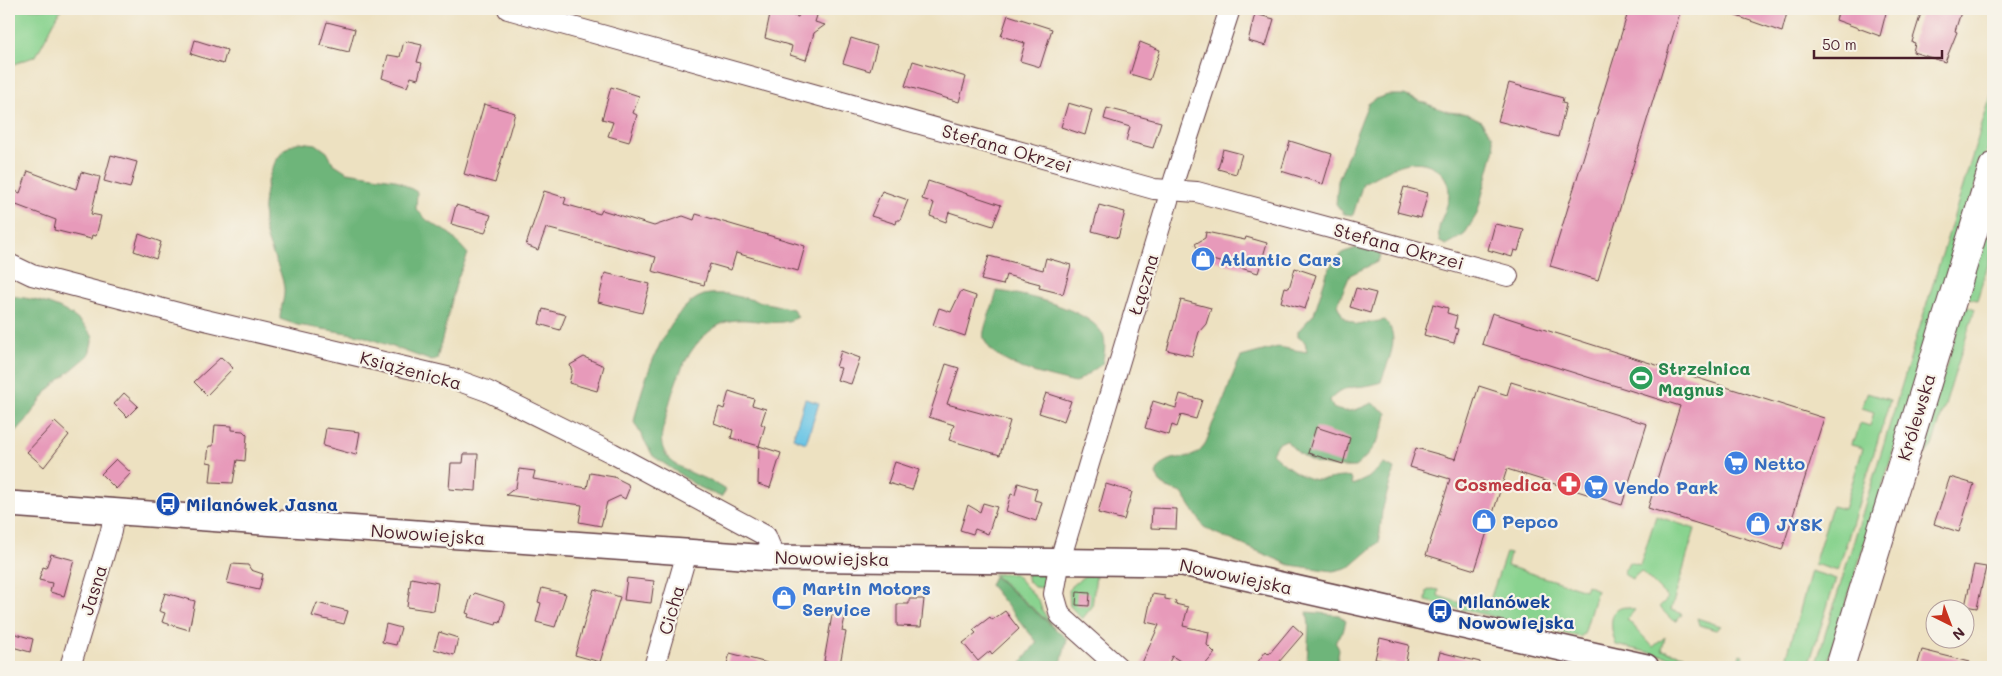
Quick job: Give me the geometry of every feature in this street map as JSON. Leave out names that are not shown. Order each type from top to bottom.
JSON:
[{"type":"main road","name":"Królewska","points":[[1840,667],[1993,167]]},
{"type":"street","name":"Stefana Okrzei","points":[[508,9],[1154,189],[1171,192],[1197,192],[1508,276]]},
{"type":"street","name":"Łączna","points":[[1118,667],[1060,615],[1054,594],[1060,560],[1171,192],[1230,9]]},
{"type":"street","name":"Książenicka","points":[[9,264],[32,275],[201,319],[451,378],[487,391],[612,453],[766,536],[770,546],[770,558]]},
{"type":"street","name":"Nowowiejska","points":[[9,504],[770,558],[1060,560],[1183,563],[1646,667]]},
{"type":"street","name":"Jasna","points":[[70,667],[111,531],[114,512]]},
{"type":"street","name":"Cicha","points":[[654,667],[684,564],[685,552]]},
{"type":"green space","points":[[9,9],[61,9],[36,56],[9,66]]},
{"type":"green space","points":[[1993,89],[1993,132],[1826,667],[1816,664]]},
{"type":"green space","points":[[1388,95],[1404,95],[1448,112],[1467,114],[1480,120],[1492,135],[1495,148],[1477,214],[1464,235],[1446,245],[1440,242],[1439,229],[1447,206],[1448,186],[1443,174],[1429,165],[1419,162],[1400,165],[1363,183],[1353,215],[1344,214],[1336,204],[1338,181],[1368,104],[1375,99]]},
{"type":"green space","points":[[300,142],[316,144],[327,152],[333,163],[347,172],[394,179],[417,192],[416,209],[428,221],[450,234],[468,254],[457,280],[437,359],[432,361],[360,335],[297,325],[280,319],[284,296],[283,280],[265,231],[265,200],[270,175],[281,153],[290,146]]},
{"type":"green space","points":[[1985,235],[1993,235],[1993,248],[1977,300],[1968,298],[1965,290]]},
{"type":"green space","points":[[1363,246],[1381,255],[1377,262],[1350,275],[1337,305],[1344,318],[1357,325],[1385,320],[1392,334],[1392,350],[1381,382],[1342,391],[1330,400],[1333,408],[1338,410],[1353,410],[1372,403],[1387,413],[1380,436],[1372,450],[1355,467],[1335,467],[1317,463],[1301,454],[1286,440],[1277,444],[1272,453],[1287,466],[1306,477],[1319,480],[1347,477],[1351,478],[1353,485],[1368,478],[1384,464],[1394,469],[1382,511],[1379,542],[1350,567],[1333,571],[1290,565],[1204,527],[1182,493],[1167,488],[1160,482],[1156,474],[1160,466],[1165,462],[1171,459],[1189,457],[1201,450],[1208,438],[1241,357],[1278,347],[1307,352],[1305,342],[1298,337],[1298,331],[1314,314],[1327,273],[1333,262],[1344,252]]},
{"type":"green space","points":[[997,291],[1023,295],[1054,304],[1070,310],[1095,324],[1102,333],[1104,340],[1105,348],[1102,364],[1075,383],[1024,369],[998,356],[989,348],[984,338],[986,323]]},
{"type":"green space","points":[[727,294],[793,309],[798,317],[789,321],[779,322],[740,320],[721,324],[700,340],[685,362],[679,375],[670,400],[661,439],[662,445],[667,456],[678,466],[726,490],[721,497],[697,486],[653,456],[634,422],[637,407],[657,350],[678,315],[690,302],[704,295]]},
{"type":"green space","points":[[9,296],[44,303],[67,312],[77,319],[93,337],[89,355],[48,390],[25,422],[9,439]]},
{"type":"green space","points":[[1965,305],[1975,309],[1932,446],[1915,467]]},
{"type":"green space","points":[[1867,393],[1890,400],[1838,571],[1814,564],[1832,506],[1844,509],[1863,448],[1851,445],[1852,440],[1855,440],[1860,423],[1870,426],[1874,412],[1862,408]]},
{"type":"green space","points":[[1656,516],[1695,529],[1671,610],[1682,614],[1677,621],[1672,620],[1659,607],[1668,598],[1641,571],[1632,579],[1625,575],[1624,571],[1629,562],[1640,565]]},
{"type":"green space","points":[[1506,553],[1510,554],[1507,566],[1585,590],[1587,585],[1597,590],[1584,634],[1580,637],[1426,601],[1427,591],[1432,589],[1439,590],[1438,596],[1486,611]]},
{"type":"green space","points":[[1027,568],[1039,571],[1043,575],[1045,588],[1034,587],[1027,580]]},
{"type":"green space","points":[[1811,571],[1836,579],[1808,667],[1784,667]]},
{"type":"green space","points":[[993,574],[1015,574],[1039,601],[1042,610],[1051,624]]},
{"type":"green space","points":[[1085,575],[1096,575],[1092,607],[1082,619],[1070,606],[1069,589]]},
{"type":"green space","points":[[994,576],[1067,639],[1060,667],[1018,667],[1037,642],[990,585]]},
{"type":"green space","points":[[1627,607],[1635,610],[1627,619],[1653,647],[1665,637],[1662,650],[1737,667],[1713,667],[1616,645],[1612,627],[1613,616],[1620,608]]},
{"type":"green space","points":[[1307,612],[1339,615],[1346,621],[1343,632],[1335,642],[1339,649],[1336,667],[1309,667],[1307,664],[1309,625]]},
{"type":"green space","points":[[1697,618],[1721,626],[1716,630],[1699,625]]},
{"type":"green space","points":[[1740,654],[1743,655],[1740,667],[1737,667]]},
{"type":"water","points":[[805,399],[819,403],[806,443],[793,438]]},
{"type":"building","points":[[801,9],[819,9],[815,22],[825,25],[814,33],[806,60],[790,55],[792,46],[765,38],[770,14],[773,10],[798,17]]},
{"type":"building","points":[[1629,9],[1681,9],[1598,280],[1550,266]]},
{"type":"building","points":[[1726,9],[1788,9],[1782,32],[1725,12]]},
{"type":"building","points":[[1839,9],[1887,9],[1880,36],[1836,20]]},
{"type":"building","points":[[1926,9],[1962,9],[1955,31],[1957,32],[1945,62],[1913,52],[1915,43],[1912,42],[1921,13],[1924,15]]},
{"type":"building","points":[[1255,14],[1274,19],[1266,46],[1248,41]]},
{"type":"building","points":[[1008,15],[1052,29],[1040,67],[1020,61],[1025,43],[1001,36]]},
{"type":"building","points":[[327,22],[355,29],[349,52],[320,45]]},
{"type":"building","points":[[851,38],[877,46],[870,71],[843,63]]},
{"type":"building","points":[[195,40],[227,50],[223,64],[191,54]]},
{"type":"building","points":[[404,41],[422,45],[417,62],[422,63],[418,79],[411,77],[407,87],[382,78],[388,55],[400,57]]},
{"type":"building","points":[[1140,42],[1160,50],[1150,80],[1130,74]]},
{"type":"building","points":[[913,61],[966,77],[959,102],[905,86]]},
{"type":"building","points":[[1509,83],[1563,98],[1562,103],[1566,104],[1558,137],[1498,121]]},
{"type":"building","points":[[611,87],[639,96],[633,113],[637,115],[629,142],[608,136],[613,122],[602,119]]},
{"type":"building","points":[[1068,103],[1092,110],[1085,135],[1061,127]]},
{"type":"building","points":[[484,104],[515,113],[495,183],[464,174]]},
{"type":"building","points":[[1107,108],[1161,122],[1153,148],[1126,141],[1130,127],[1104,119]]},
{"type":"building","points":[[1290,141],[1332,154],[1323,184],[1281,171]]},
{"type":"building","points":[[1223,149],[1242,154],[1236,174],[1218,169]]},
{"type":"building","points":[[111,155],[137,162],[130,188],[104,181]]},
{"type":"building","points":[[28,171],[76,189],[81,172],[100,177],[91,214],[101,216],[96,236],[92,235],[91,239],[54,230],[56,220],[11,203],[15,191],[20,193]]},
{"type":"building","points":[[928,181],[1001,205],[993,226],[949,212],[946,222],[930,216],[934,203],[922,199]]},
{"type":"building","points":[[1404,187],[1428,193],[1421,218],[1397,212]]},
{"type":"building","points":[[544,191],[566,198],[564,204],[600,214],[602,210],[654,226],[683,216],[694,220],[696,214],[805,246],[798,271],[736,253],[731,270],[710,264],[704,285],[652,271],[656,257],[546,228],[538,250],[526,245]]},
{"type":"building","points":[[882,191],[908,200],[900,220],[897,220],[896,224],[871,216]]},
{"type":"building","points":[[456,205],[491,215],[485,233],[451,224]]},
{"type":"building","points":[[1099,205],[1125,212],[1118,238],[1092,231]]},
{"type":"building","points":[[1495,224],[1524,230],[1518,251],[1514,250],[1512,257],[1488,250]]},
{"type":"building","points":[[1206,232],[1245,240],[1246,237],[1267,243],[1258,273],[1202,257],[1195,244],[1205,238]]},
{"type":"building","points":[[139,234],[161,242],[156,259],[134,251]]},
{"type":"building","points":[[989,256],[1043,270],[1046,258],[1071,265],[1063,294],[1039,288],[1040,284],[1006,275],[1003,285],[981,280]]},
{"type":"building","points":[[1295,268],[1316,275],[1305,309],[1281,302],[1285,287],[1289,288]]},
{"type":"building","points":[[605,273],[650,284],[642,313],[598,302]]},
{"type":"building","points":[[1356,288],[1376,293],[1370,313],[1350,307]]},
{"type":"building","points":[[961,291],[976,296],[965,336],[933,325],[939,308],[951,312]]},
{"type":"building","points":[[1181,300],[1211,308],[1206,324],[1199,332],[1192,356],[1167,350]]},
{"type":"building","points":[[1433,304],[1448,308],[1447,313],[1457,316],[1454,328],[1458,329],[1454,343],[1424,335]]},
{"type":"building","points":[[543,309],[566,315],[560,330],[539,324]]},
{"type":"building","name":"Netto","points":[[1492,313],[1824,418],[1782,550],[1648,508],[1680,406],[1482,344]]},
{"type":"building","points":[[841,351],[860,358],[851,384],[837,380],[841,368],[836,367]]},
{"type":"building","points":[[221,357],[233,368],[207,395],[194,382]]},
{"type":"building","points":[[584,357],[604,366],[597,391],[569,383],[572,371],[570,365]]},
{"type":"building","points":[[946,364],[959,368],[947,404],[1010,421],[1000,455],[949,440],[954,425],[929,417]]},
{"type":"building","name":"Vendo Park","points":[[1511,382],[1647,424],[1622,505],[1507,469],[1475,570],[1426,555],[1450,479],[1410,467],[1416,448],[1456,459],[1479,386],[1507,395]]},
{"type":"building","points":[[729,391],[754,399],[752,405],[766,409],[761,424],[765,426],[759,446],[731,438],[733,430],[714,423],[719,407],[724,409]]},
{"type":"building","points":[[124,393],[138,406],[127,417],[114,404]]},
{"type":"building","points":[[1046,393],[1071,401],[1064,421],[1039,413]]},
{"type":"building","points":[[1180,394],[1202,400],[1196,419],[1181,415],[1177,427],[1172,425],[1169,435],[1145,428],[1153,401],[1176,408]]},
{"type":"building","points":[[55,422],[69,435],[44,467],[27,452]]},
{"type":"building","points":[[215,425],[232,426],[232,430],[243,431],[247,435],[245,461],[237,460],[233,483],[210,482],[212,463],[207,462],[209,446],[213,446]]},
{"type":"building","points":[[1316,427],[1350,438],[1343,464],[1308,453]]},
{"type":"building","points":[[326,428],[360,432],[356,455],[323,446]]},
{"type":"building","points":[[759,446],[781,453],[770,488],[758,484]]},
{"type":"building","points":[[464,454],[478,454],[476,491],[449,489],[451,463],[463,463]]},
{"type":"building","points":[[116,459],[131,473],[116,489],[101,474]]},
{"type":"building","points":[[895,462],[919,470],[912,490],[888,483]]},
{"type":"building","points":[[519,469],[535,471],[533,479],[587,488],[590,473],[614,477],[628,484],[629,489],[625,499],[620,496],[607,502],[601,526],[579,522],[582,505],[506,495],[516,487]]},
{"type":"building","points":[[1950,477],[1974,484],[1959,532],[1934,524]]},
{"type":"building","points":[[1018,483],[1037,489],[1034,500],[1042,502],[1036,521],[1006,511],[1011,494],[1015,495]]},
{"type":"building","points":[[1106,484],[1132,492],[1124,520],[1098,513]]},
{"type":"building","points":[[983,503],[997,507],[988,534],[975,529],[973,534],[960,530],[968,505],[980,512]]},
{"type":"building","points":[[1152,508],[1177,509],[1176,529],[1151,528]]},
{"type":"building","points":[[51,554],[74,560],[64,596],[50,592],[52,583],[39,580],[43,567],[46,568]]},
{"type":"building","points":[[232,564],[248,565],[251,570],[263,574],[259,590],[227,583]]},
{"type":"building","points":[[1974,565],[1986,567],[1977,608],[1974,608],[1974,598],[1967,598]]},
{"type":"building","points":[[411,578],[438,583],[434,611],[407,607]]},
{"type":"building","points":[[627,578],[654,581],[651,603],[624,600]]},
{"type":"building","points":[[542,588],[566,594],[555,627],[536,622],[541,603],[538,602]]},
{"type":"building","points":[[594,589],[620,597],[600,662],[575,655]]},
{"type":"building","points":[[1077,592],[1090,593],[1089,606],[1076,605]]},
{"type":"building","points":[[165,593],[195,601],[189,630],[162,622],[165,613],[159,611]]},
{"type":"building","points":[[475,593],[503,602],[505,606],[500,623],[497,622],[496,625],[468,617],[469,614],[466,613],[471,597]]},
{"type":"building","points":[[1152,594],[1165,596],[1165,599],[1176,601],[1175,604],[1188,607],[1183,626],[1209,632],[1207,645],[1215,653],[1203,667],[1190,667],[1172,656],[1167,667],[1152,667],[1142,663],[1159,625],[1146,622]]},
{"type":"building","points":[[909,599],[924,599],[921,627],[897,626],[897,604],[909,604]]},
{"type":"building","points":[[317,603],[348,611],[344,624],[312,616]]},
{"type":"building","points":[[1005,611],[1019,629],[992,654],[990,651],[978,661],[963,643],[976,633],[973,630],[990,617],[992,620]]},
{"type":"building","points":[[832,615],[845,617],[842,631],[846,632],[840,664],[824,661]]},
{"type":"building","points":[[386,624],[401,628],[396,645],[382,642]]},
{"type":"building","points":[[1293,625],[1303,634],[1279,662],[1285,667],[1254,667],[1266,651],[1269,654]]},
{"type":"building","points":[[9,632],[33,639],[30,652],[9,646]]},
{"type":"building","points":[[439,632],[458,638],[454,655],[434,649]]},
{"type":"building","points":[[1380,638],[1409,645],[1405,666],[1375,659]]},
{"type":"building","points":[[1922,650],[1970,662],[1970,667],[1917,667]]},
{"type":"building","points":[[1440,652],[1480,662],[1480,667],[1436,667]]},
{"type":"building","points":[[730,653],[767,663],[767,667],[726,667]]},
{"type":"place","name":"Atlantic Cars","points":[[1203,259]]},
{"type":"place","name":"Strzelnica Magnus","points":[[1641,378]]},
{"type":"place","name":"Netto","points":[[1736,463]]},
{"type":"place","name":"Cosmedica","points":[[1569,484]]},
{"type":"place","name":"Vendo Park","points":[[1596,487]]},
{"type":"place","name":"Milanówek Jasna","points":[[168,504]]},
{"type":"place","name":"Pepco","points":[[1484,521]]},
{"type":"place","name":"JYSK","points":[[1758,524]]},
{"type":"place","name":"Martin Motors Service","points":[[784,598]]},
{"type":"place","name":"Milanówek Nowowiejska","points":[[1440,611]]}]
